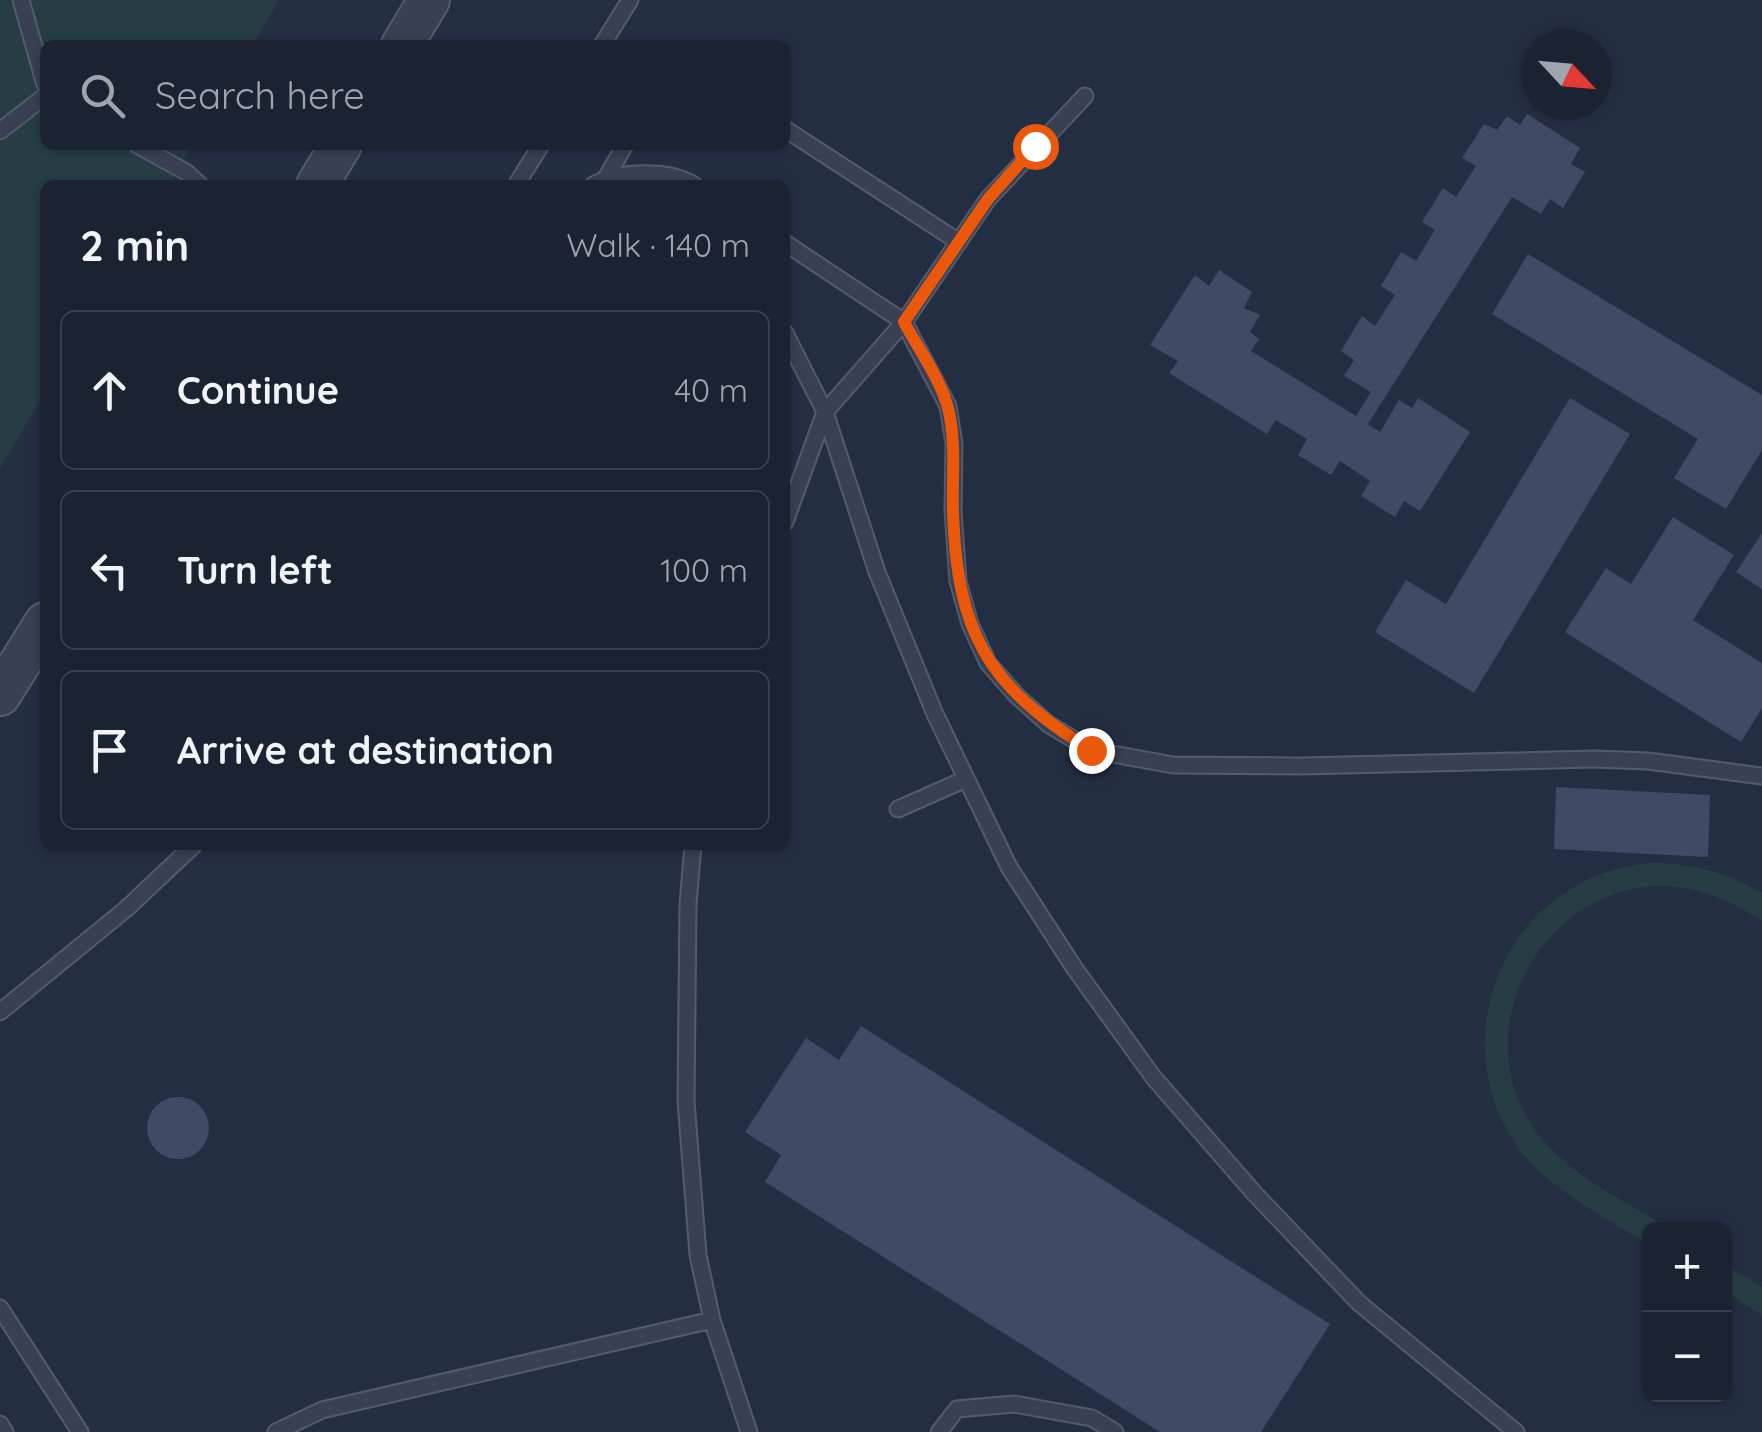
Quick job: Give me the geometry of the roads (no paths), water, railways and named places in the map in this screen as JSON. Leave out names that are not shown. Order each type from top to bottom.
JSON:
[{"type":"street","points":[[405,40],[430,0]]},
{"type":"street","points":[[320,180],[338,150]]},
{"type":"street","points":[[0,695],[40,631]]},
{"type":"lane","points":[[21,0],[40,67]]},
{"type":"lane","points":[[605,40],[630,0]]},
{"type":"lane","points":[[790,508],[824,412],[904,322],[988,199],[1085,96]]},
{"type":"lane","points":[[0,131],[40,100]]},
{"type":"lane","points":[[790,132],[959,242]]},
{"type":"lane","points":[[146,150],[195,180]]},
{"type":"lane","points":[[519,180],[538,150]]},
{"type":"lane","points":[[601,180],[621,150]]},
{"type":"lane","points":[[606,180],[643,174],[685,180]]},
{"type":"lane","points":[[790,246],[904,322],[948,406],[954,444],[958,580],[970,624],[988,664],[1016,694],[1048,724],[1091,750],[1173,765],[1594,759],[1648,761],[1762,776]]},
{"type":"lane","points":[[790,343],[824,412],[876,572],[935,714],[1009,866],[1075,969],[1154,1078],[1255,1194],[1359,1302],[1516,1432]]},
{"type":"lane","points":[[898,809],[966,779]]},
{"type":"lane","points":[[0,1012],[126,909],[189,850]]},
{"type":"lane","points":[[693,850],[688,904],[686,1102],[698,1255],[712,1320],[750,1432]]},
{"type":"lane","points":[[0,1308],[80,1432]]},
{"type":"lane","points":[[276,1432],[322,1410],[712,1320]]},
{"type":"lane","points":[[939,1432],[957,1409],[1014,1404],[1092,1418],[1115,1432]]},
{"type":"lane","points":[[0,1424],[5,1432]]}]
